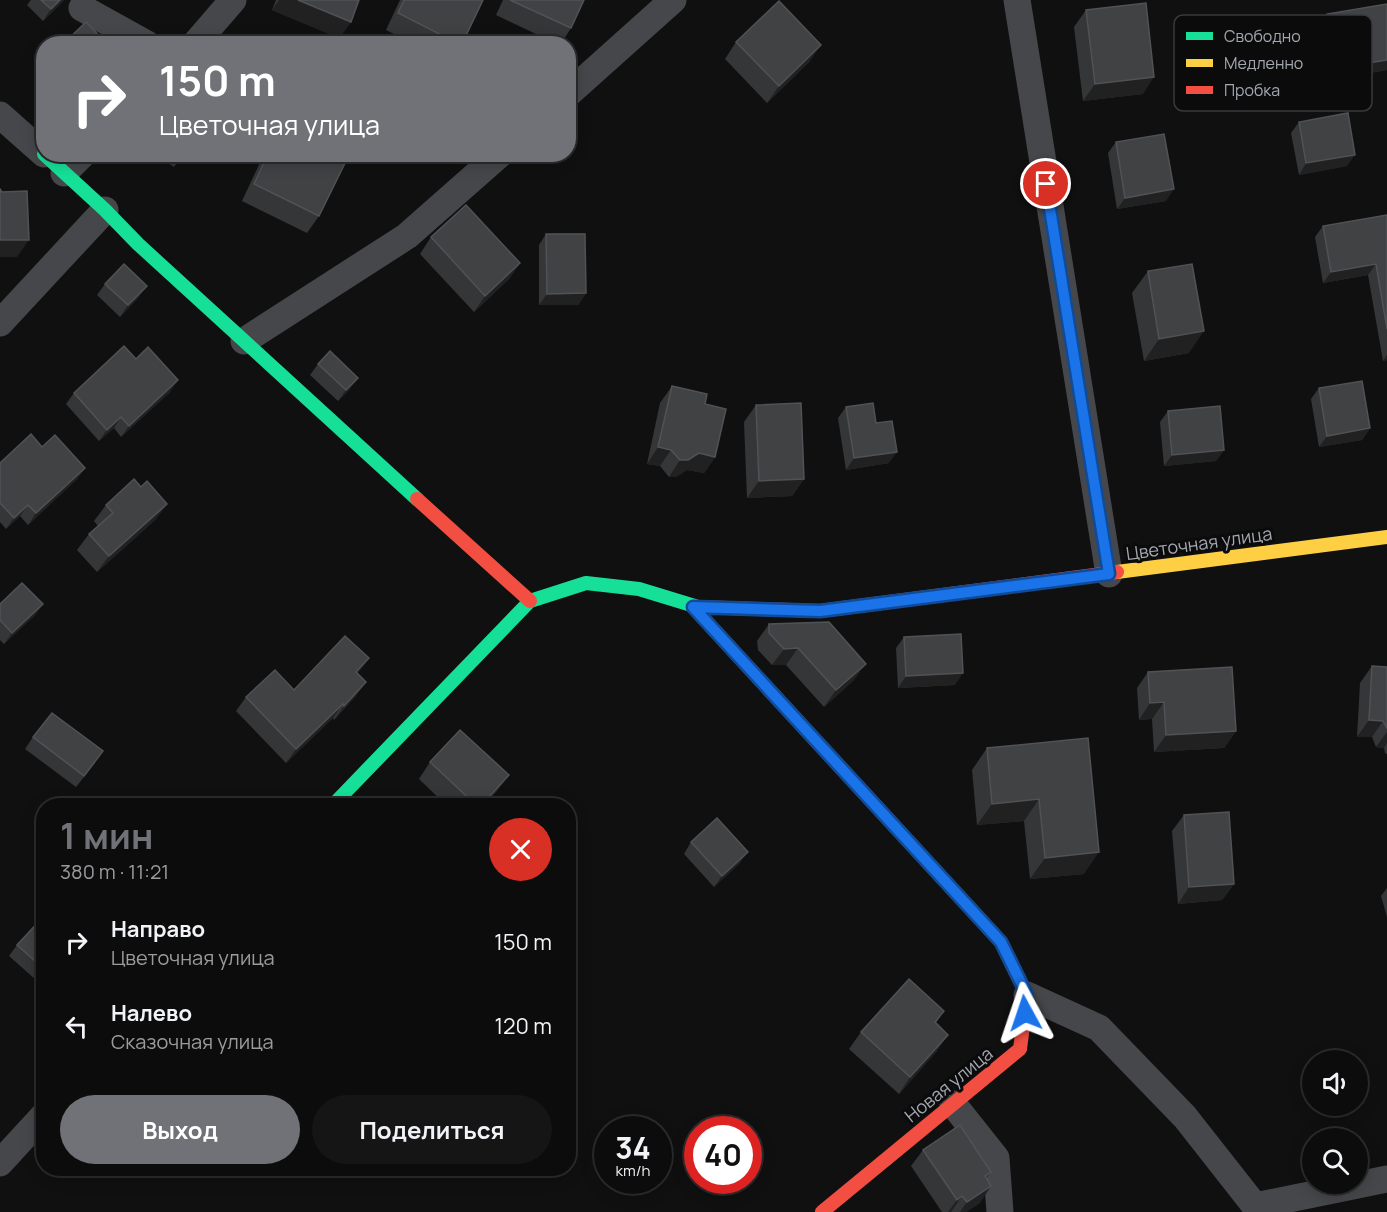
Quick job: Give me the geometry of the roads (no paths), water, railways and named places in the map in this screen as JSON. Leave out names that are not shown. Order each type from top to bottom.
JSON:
[{"type":"street","points":[[202,36],[232,0]]},
{"type":"street","points":[[576,87],[673,0]]},
{"type":"street","points":[[1017,0],[1109,574]]},
{"type":"street","points":[[82,8],[133,36]]},
{"type":"street","points":[[0,115],[36,147]]},
{"type":"street","points":[[244,341],[407,236],[491,162]]},
{"type":"street","points":[[74,164],[105,210],[138,244],[530,601]]},
{"type":"street","points":[[0,322],[105,210]]},
{"type":"street","name":"Цветочная улица","points":[[693,607],[820,611],[1387,537]]},
{"type":"street","points":[[340,798],[530,601],[586,583],[639,589],[693,607],[1001,942],[1027,995],[1099,1028],[1185,1117],[1255,1206],[1387,1179]]},
{"type":"street","name":"Новая улица","points":[[822,1212],[1020,1050],[1027,995]]},
{"type":"street","points":[[953,1104],[996,1158],[1000,1212]]},
{"type":"street","points":[[0,1163],[36,1124]]}]
